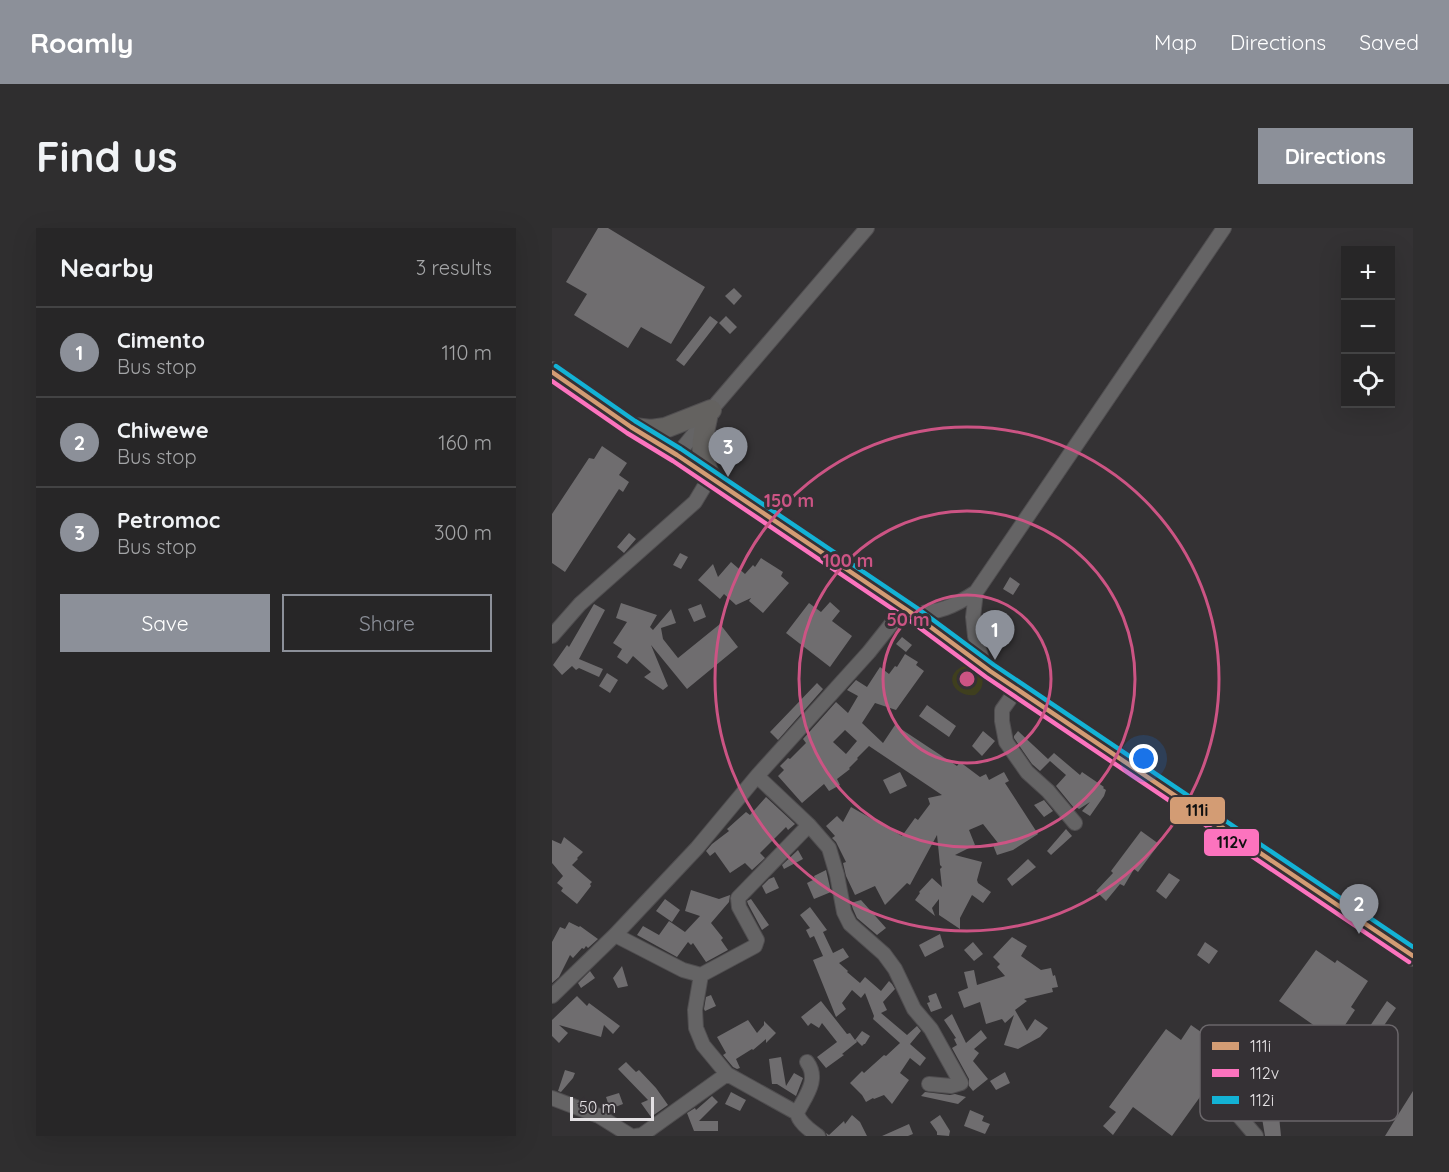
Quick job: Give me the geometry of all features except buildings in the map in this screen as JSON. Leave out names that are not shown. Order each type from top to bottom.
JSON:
[{"type":"main road","points":[[552,372],[908,611],[1017,689],[1413,957]]},
{"type":"main road","points":[[632,427],[651,430],[665,428],[709,414]]},
{"type":"main road","points":[[709,414],[702,441],[703,459],[710,477]]},
{"type":"street","points":[[677,455],[867,228]]},
{"type":"street","points":[[552,996],[615,935],[697,848],[757,776],[908,611],[930,613],[958,604],[976,592],[1224,228]]},
{"type":"street","points":[[552,636],[580,604],[695,502],[710,477]]},
{"type":"street","points":[[976,592],[973,617],[975,636],[984,666]]},
{"type":"street","points":[[1017,689],[1002,710],[1006,742],[1027,772],[1048,791],[1075,823]]},
{"type":"street","points":[[757,776],[809,825],[829,848],[844,912],[850,924],[884,954],[895,969],[914,1010],[931,1029],[961,1083],[951,1086],[929,1083]]},
{"type":"street","points":[[615,935],[683,970],[701,975],[755,946],[757,940],[739,907],[738,898],[809,825]]},
{"type":"street","points":[[701,975],[695,1010],[696,1028],[703,1045],[727,1074],[797,1113]]},
{"type":"street","points":[[807,1062],[813,1073],[813,1081],[797,1117],[818,1136]]},
{"type":"street","points":[[637,1136],[642,1135],[727,1074]]},
{"type":"street","points":[[552,1098],[598,1116],[631,1136]]},
{"type":"street","points":[[1242,1121],[1256,1136]]},
{"type":"shaded area","points":[[967,665],[982,677],[982,687],[975,695],[961,693],[953,684],[954,673]]},
{"type":"transit line","name":"112i","points":[[556,366],[917,608],[994,665],[1413,947]]},
{"type":"transit line","name":"111i","points":[[552,372],[913,614],[990,671],[1413,956]]},
{"type":"transit line","name":"112v","points":[[552,381],[909,620],[986,677],[1409,962]]},
{"type":"place","name":"Petromoc","points":[[728,477]]},
{"type":"place","name":"Cimento","points":[[995,660]]},
{"type":"place","name":"Chiwewe","points":[[1359,934]]}]
